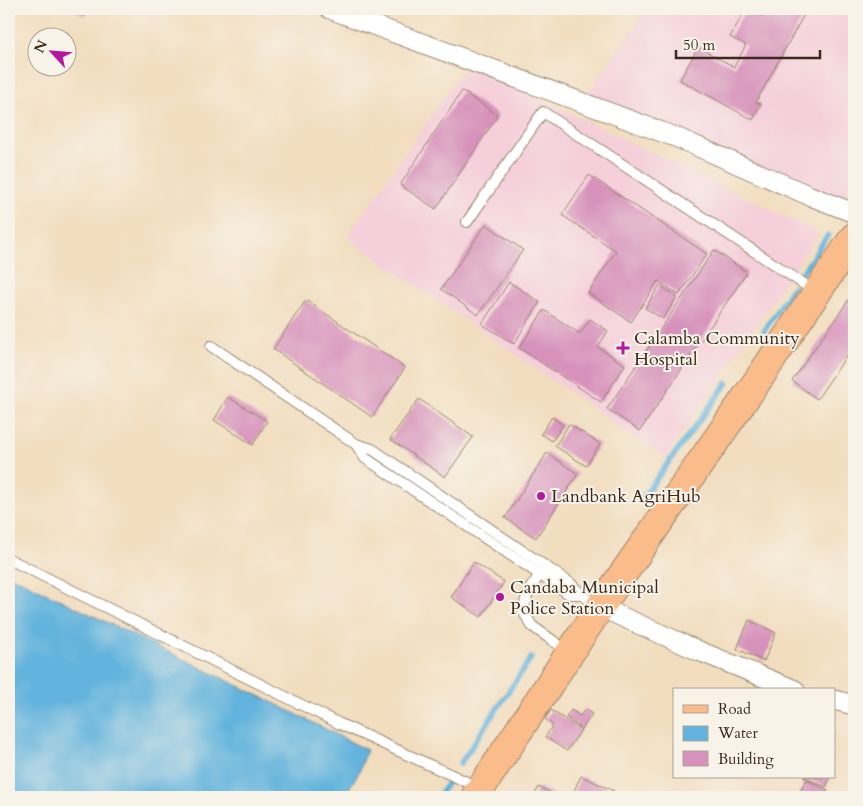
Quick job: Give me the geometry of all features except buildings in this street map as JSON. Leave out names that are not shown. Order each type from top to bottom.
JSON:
[{"type":"main road","points":[[478,793],[570,653],[590,601],[818,293],[854,237]]},
{"type":"street","points":[[330,9],[678,138],[808,195],[854,212]]},
{"type":"street","points":[[590,601],[699,651],[790,688]]},
{"type":"street","points":[[836,700],[854,705]]},
{"type":"lane","points":[[467,222],[543,112],[818,293]]},
{"type":"lane","points":[[211,346],[356,444],[372,449],[570,583],[590,601]]},
{"type":"lane","points":[[356,444],[365,458],[569,594],[590,601]]},
{"type":"lane","points":[[9,559],[478,793]]},
{"type":"lane","points":[[540,574],[528,592],[523,611],[532,626],[570,653]]},
{"type":"path","points":[[9,268],[9,280]]},
{"type":"shaded area","points":[[648,9],[854,9],[854,177],[842,199],[585,97]]},
{"type":"shaded area","name":"Calamba Community Hospital","points":[[467,64],[819,233],[665,458],[347,238]]},
{"type":"water","points":[[9,575],[367,750],[359,772],[344,797],[9,797]]},
{"type":"waterway","points":[[802,273],[828,235]]},
{"type":"waterway","points":[[764,331],[793,287]]},
{"type":"waterway","points":[[643,497],[727,383]]},
{"type":"waterway","points":[[460,764],[531,658]]},
{"type":"waterway","points":[[438,797],[451,778]]},
{"type":"place","name":"Calamba Community Hospital","points":[[623,348]]},
{"type":"place","name":"Landbank AgriHub","points":[[541,496]]},
{"type":"place","name":"Candaba Municipal Police Station","points":[[500,597]]}]
